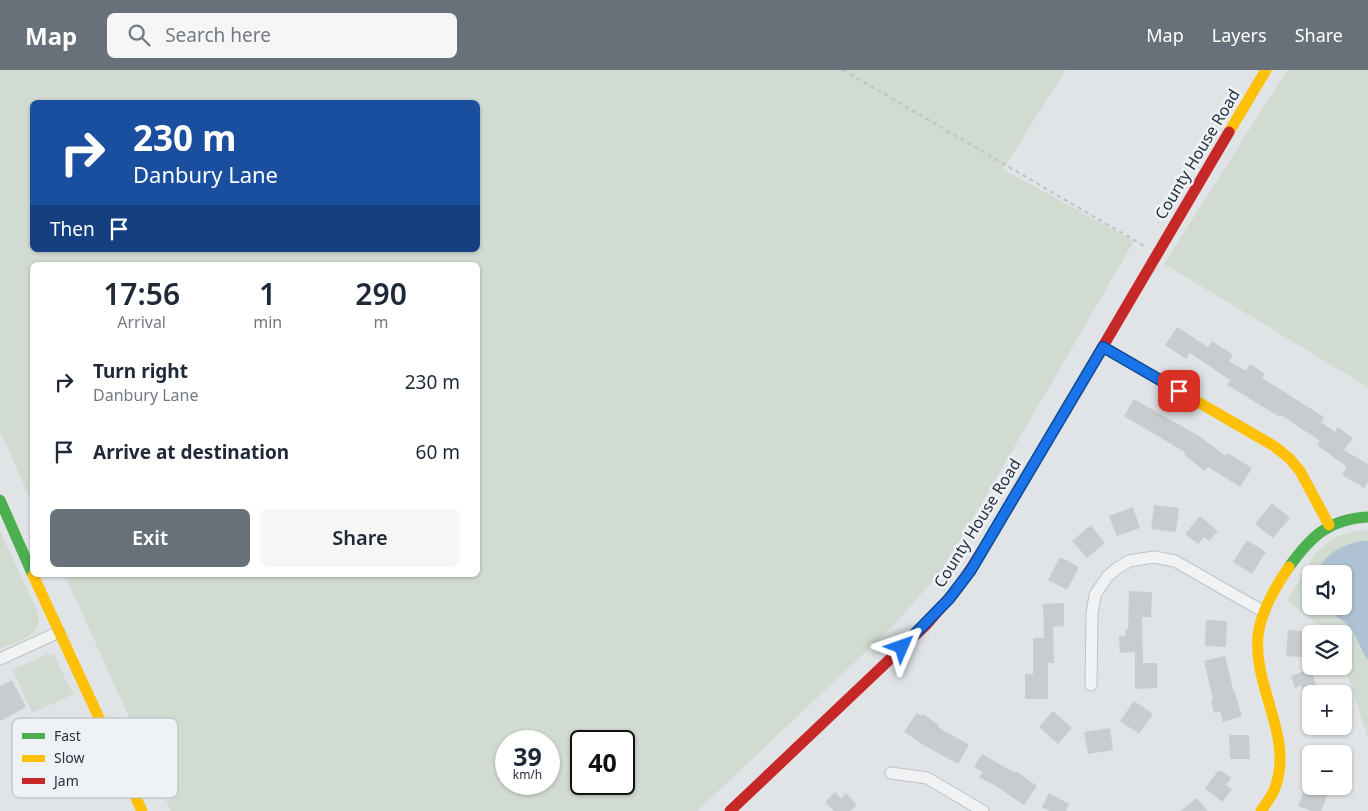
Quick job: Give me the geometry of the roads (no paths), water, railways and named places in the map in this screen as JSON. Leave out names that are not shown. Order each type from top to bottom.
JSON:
[{"type":"street","name":"County House Road","points":[[730,811],[927,624],[949,599],[983,549],[1266,70]]},
{"type":"street","points":[[1103,347],[1274,446],[1290,458],[1300,471],[1329,525]]},
{"type":"street","points":[[0,500],[30,567]]},
{"type":"street","points":[[1261,811],[1275,789],[1281,772],[1280,749],[1258,661],[1258,636],[1264,612],[1293,562],[1310,540],[1329,525],[1352,517],[1368,517]]},
{"type":"street","points":[[1091,685],[1092,614],[1095,595],[1107,577],[1129,561],[1154,557],[1175,561],[1264,612]]},
{"type":"street","points":[[34,577],[99,718]]},
{"type":"street","points":[[0,660],[59,632]]},
{"type":"street","points":[[892,773],[927,778],[984,811]]},
{"type":"street","points":[[136,798],[142,811]]},
{"type":"water","points":[[1368,541],[1368,660],[1352,630],[1352,625],[1348,625],[1335,615],[1352,615],[1352,565],[1321,565],[1329,555],[1347,545]]}]
